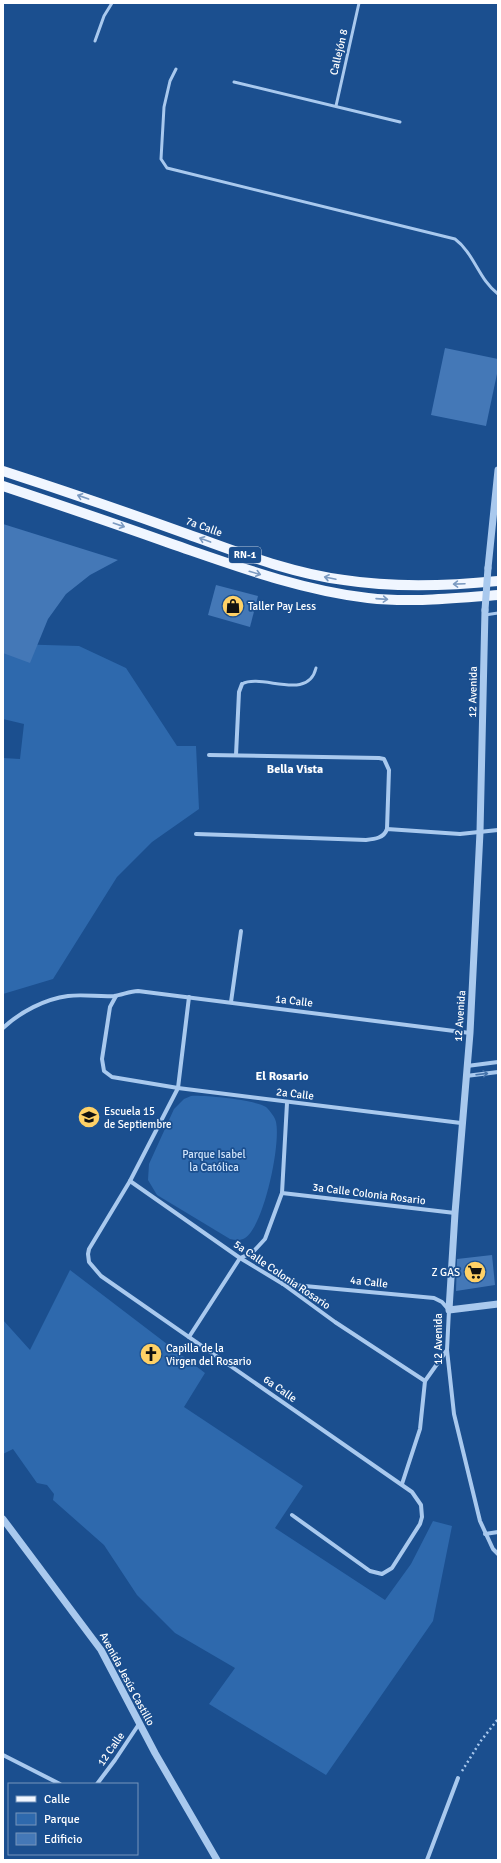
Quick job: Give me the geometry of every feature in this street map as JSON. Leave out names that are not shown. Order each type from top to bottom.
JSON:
[{"type":"main road","name":"7a Calle","points":[[3,470],[269,563],[305,572],[343,580],[383,584],[463,584],[498,581]]},
{"type":"main road","name":"RN-1","points":[[3,486],[239,568],[290,583],[335,593],[368,598],[402,600],[498,595]]},
{"type":"street","name":"12 Avenida","points":[[498,470],[485,612],[480,832],[470,1033],[454,1213],[447,1350],[454,1414],[467,1470],[485,1534],[498,1554]]},
{"type":"street","points":[[236,755],[239,692],[242,684]]},
{"type":"street","points":[[196,834],[366,840],[380,837],[387,829],[389,770],[384,759],[209,755]]},
{"type":"street","points":[[387,829],[460,834],[498,830]]},
{"type":"street","points":[[231,1002],[241,931]]},
{"type":"street","name":"1a Calle","points":[[3,1028],[25,1011],[55,999],[69,996],[116,996],[125,992],[138,991],[470,1033]]},
{"type":"street","name":"2a Calle","points":[[116,996],[110,1006],[102,1060],[104,1071],[112,1077],[121,1080],[287,1103],[462,1123]]},
{"type":"street","points":[[130,1181],[178,1088],[189,997]]},
{"type":"street","points":[[467,1066],[498,1062]]},
{"type":"street","points":[[466,1076],[498,1072]]},
{"type":"street","points":[[188,1337],[240,1258],[252,1253],[265,1239],[282,1193],[287,1103]]},
{"type":"street","name":"6a Calle","points":[[130,1181],[92,1244],[88,1257],[92,1267],[101,1276],[188,1337],[402,1484],[412,1492],[421,1504],[422,1510],[420,1524],[392,1568],[382,1574],[370,1571],[292,1515]]},
{"type":"street","name":"5a Calle Colonia Rosario","points":[[130,1181],[240,1258],[283,1284],[335,1322],[425,1381]]},
{"type":"street","name":"3a Calle Colonia Rosario","points":[[282,1193],[454,1213]]},
{"type":"street","name":"4a Calle","points":[[283,1284],[434,1298],[442,1302],[449,1310]]},
{"type":"street","points":[[449,1310],[498,1304]]},
{"type":"street","points":[[402,1484],[420,1428],[425,1381],[447,1350]]},
{"type":"street","name":"Avenida Jesús Castillo","points":[[3,1520],[90,1634],[124,1692],[139,1724],[217,1860]]},
{"type":"street","points":[[485,1534],[498,1532]]},
{"type":"street","name":"12 Calle","points":[[98,1783],[139,1724]]},
{"type":"street","points":[[3,1755],[58,1783]]},
{"type":"street","points":[[427,1860],[458,1778]]},
{"type":"lane","points":[[94,41],[104,16],[112,3]]},
{"type":"lane","name":"Callejón 8","points":[[336,106],[359,3]]},
{"type":"lane","points":[[176,69],[167,93],[164,107],[161,159],[167,168],[455,239],[464,248],[484,281],[498,294]]},
{"type":"lane","points":[[234,82],[400,122]]},
{"type":"lane","points":[[485,612],[498,613]]},
{"type":"lane","points":[[242,684],[250,681],[257,681],[296,685],[310,679],[316,668]]},
{"type":"path","points":[[458,1778],[480,1742],[498,1718]]},
{"type":"green space","points":[[3,642],[12,644],[79,646],[126,668],[177,746],[196,746],[199,809],[152,842],[117,877],[53,979],[3,994],[3,758],[20,759],[24,724],[3,719]]},
{"type":"green space","name":"Parque Isabel la Católica","points":[[191,1096],[230,1098],[260,1104],[268,1109],[276,1122],[276,1148],[270,1184],[259,1218],[252,1230],[243,1239],[230,1239],[157,1195],[148,1180],[149,1164],[174,1109],[184,1099]]},
{"type":"green space","points":[[70,1270],[205,1373],[184,1407],[303,1486],[275,1528],[385,1600],[411,1564],[433,1521],[452,1526],[433,1621],[326,1775],[209,1704],[235,1668],[175,1633],[137,1595],[104,1545],[53,1500],[54,1494],[47,1485],[37,1483],[13,1449],[3,1454],[3,1320],[30,1350]]},
{"type":"building","points":[[445,348],[498,359],[498,369],[486,426],[431,415]]},
{"type":"building","points":[[3,524],[118,560],[90,575],[66,594],[48,619],[30,663],[3,653]]},
{"type":"building","name":"Taller Pay Less","points":[[216,585],[258,596],[250,627],[208,615]]},
{"type":"building","name":"Z GAS","points":[[492,1255],[495,1285],[456,1291],[457,1259]]},
{"type":"place","name":"Taller Pay Less","points":[[233,606]]},
{"type":"place","name":"Escuela 15 de Septiembre","points":[[89,1117]]},
{"type":"place","name":"Z GAS","points":[[475,1272]]},
{"type":"place","name":"Capilla de la Virgen del Rosario","points":[[151,1354]]},
{"type":"district","name":"Bella Vista","points":[[295,769]]},
{"type":"district","name":"El Rosario","points":[[282,1076]]}]
